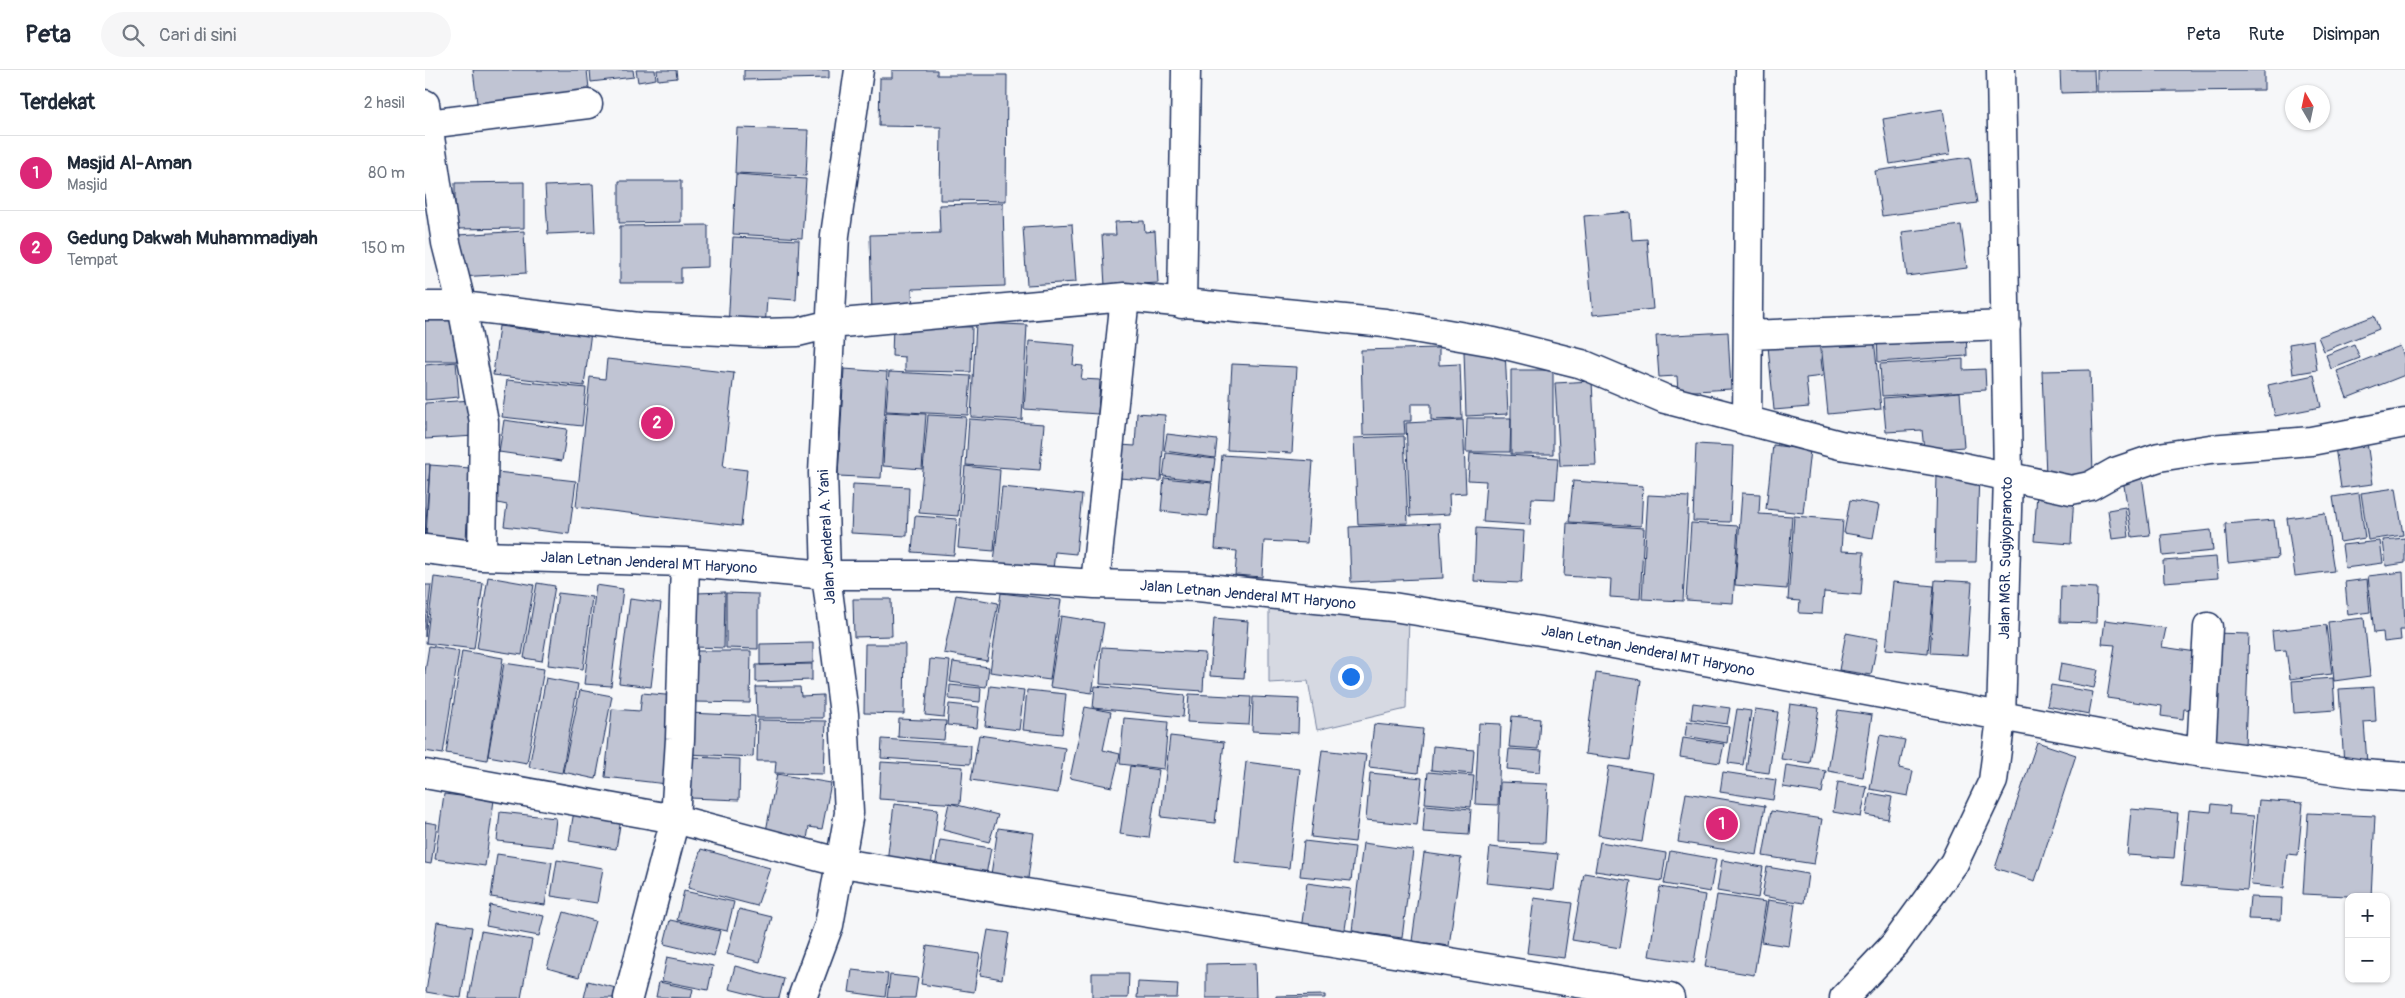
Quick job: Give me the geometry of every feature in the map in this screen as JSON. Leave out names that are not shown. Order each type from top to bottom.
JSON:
[{"type":"street","name":"Jalan Jenderal A. Yani","points":[[803,998],[829,925],[842,863],[849,813],[843,714],[826,575],[823,473],[835,235],[859,70]]},
{"type":"street","points":[[1182,304],[1186,70]]},
{"type":"street","points":[[1747,421],[1750,70]]},
{"type":"street","name":"Jalan MGR. Sugiyopranoto","points":[[1845,998],[1895,944],[1954,863],[1993,781],[2001,718],[2008,476],[2001,70]]},
{"type":"street","points":[[482,556],[484,422],[462,306],[446,243],[434,177],[427,114],[588,104]]},
{"type":"street","points":[[1095,584],[1125,297]]},
{"type":"street","points":[[425,306],[462,306],[639,327],[763,333],[798,332],[831,324],[1125,297],[1182,304],[1385,322],[1494,342],[1582,364],[1665,400],[1840,445],[1939,462],[2071,490],[2090,486],[2115,472],[2159,457],[2210,449],[2311,441],[2405,423]]},
{"type":"street","points":[[1749,335],[2006,325]]},
{"type":"street","name":"Jalan Letnan Jenderal MT Haryono","points":[[425,549],[482,556],[685,562],[826,575],[960,575],[1095,584],[1198,587],[1393,607],[1559,634],[2001,718],[2201,753],[2363,774],[2405,777]]},
{"type":"street","points":[[628,998],[675,819],[680,739],[685,562]]},
{"type":"street","points":[[2201,753],[2208,627]]},
{"type":"street","points":[[425,774],[675,819],[842,863],[1670,998]]},
{"type":"shaded area","points":[[1269,609],[1409,618],[1406,709],[1317,730],[1308,681],[1269,683]]},
{"type":"building","points":[[473,70],[587,70],[590,98],[478,111]]},
{"type":"building","points":[[590,70],[633,70],[634,77],[591,82]]},
{"type":"building","points":[[636,70],[655,70],[656,79],[638,82]]},
{"type":"building","points":[[657,70],[676,70],[677,78],[658,80]]},
{"type":"building","points":[[744,70],[829,70],[829,78],[744,80]]},
{"type":"building","points":[[892,70],[937,70],[937,75],[1007,75],[1006,201],[940,200],[941,127],[879,126],[880,78],[892,78]]},
{"type":"building","points":[[2060,70],[2094,70],[2095,92],[2061,93]]},
{"type":"building","points":[[2097,70],[2264,70],[2264,90],[2097,92]]},
{"type":"building","points":[[1943,109],[1950,154],[1890,164],[1883,119]]},
{"type":"building","points":[[737,128],[808,130],[806,176],[735,173]]},
{"type":"building","points":[[1970,157],[1977,203],[1882,216],[1875,171]]},
{"type":"building","points":[[736,174],[806,179],[802,238],[733,234]]},
{"type":"building","points":[[619,181],[681,181],[681,222],[619,223]]},
{"type":"building","points":[[524,182],[524,228],[455,229],[455,183]]},
{"type":"building","points":[[593,184],[595,232],[548,234],[545,186]]},
{"type":"building","points":[[1003,203],[1005,286],[912,289],[913,314],[872,315],[870,235],[940,233],[939,205]]},
{"type":"building","points":[[1630,212],[1632,240],[1647,239],[1653,309],[1593,315],[1584,216]]},
{"type":"building","points":[[1144,221],[1145,232],[1155,231],[1158,283],[1105,286],[1102,235],[1116,235],[1115,222]]},
{"type":"building","points":[[1072,224],[1076,282],[1027,285],[1023,227]]},
{"type":"building","points":[[708,225],[708,267],[681,268],[681,283],[620,283],[620,226]]},
{"type":"building","points":[[1961,225],[1967,268],[1907,276],[1902,232]]},
{"type":"building","points":[[524,231],[526,273],[460,277],[458,235]]},
{"type":"building","points":[[733,237],[799,240],[796,300],[767,298],[765,329],[728,328]]},
{"type":"building","points":[[456,309],[457,361],[425,361],[425,310]]},
{"type":"building","points":[[2374,316],[2379,329],[2324,351],[2318,337]]},
{"type":"building","points":[[547,318],[592,324],[584,386],[493,375],[499,326],[545,332]]},
{"type":"building","points":[[976,323],[1027,325],[1022,420],[971,417]]},
{"type":"building","points":[[893,325],[972,327],[971,372],[905,371],[905,357],[892,356]]},
{"type":"building","points":[[1966,331],[1967,356],[1878,362],[1877,336]]},
{"type":"building","points":[[1728,332],[1731,389],[1678,392],[1677,376],[1659,377],[1656,336]]},
{"type":"building","points":[[1874,338],[1881,409],[1828,414],[1821,343]]},
{"type":"building","points":[[2313,340],[2317,370],[2293,374],[2289,344]]},
{"type":"building","points":[[1029,341],[1075,345],[1073,365],[1083,366],[1081,379],[1100,380],[1098,414],[1024,409]]},
{"type":"building","points":[[1819,341],[1823,376],[1806,378],[1809,407],[1774,410],[1768,346]]},
{"type":"building","points":[[2354,344],[2360,358],[2331,369],[2326,355]]},
{"type":"building","points":[[2400,346],[2405,359],[2405,375],[2347,398],[2337,371]]},
{"type":"building","points":[[1439,348],[1439,365],[1460,364],[1462,419],[1431,420],[1431,404],[1411,404],[1411,421],[1404,421],[1405,434],[1363,435],[1361,350]]},
{"type":"building","points":[[1505,350],[1508,414],[1466,416],[1464,351]]},
{"type":"building","points":[[607,359],[734,373],[723,467],[747,470],[741,526],[576,507],[590,377],[605,379]]},
{"type":"building","points":[[1963,359],[1963,370],[1985,369],[1986,390],[1882,396],[1880,364]]},
{"type":"building","points":[[456,362],[459,397],[425,400],[425,365]]},
{"type":"building","points":[[1232,364],[1297,367],[1292,453],[1227,450]]},
{"type":"building","points":[[844,369],[887,372],[881,478],[838,476]]},
{"type":"building","points":[[1511,370],[1553,370],[1553,454],[1511,454]]},
{"type":"building","points":[[2090,370],[2093,475],[2046,476],[2042,371]]},
{"type":"building","points":[[889,372],[971,376],[968,415],[886,411]]},
{"type":"building","points":[[2314,375],[2321,407],[2275,416],[2268,385]]},
{"type":"building","points":[[507,380],[586,388],[582,426],[502,417]]},
{"type":"building","points":[[1592,381],[1596,465],[1560,466],[1555,383]]},
{"type":"building","points":[[1960,392],[1964,447],[1924,450],[1922,430],[1886,432],[1883,398]]},
{"type":"building","points":[[473,400],[475,436],[425,439],[425,403]]},
{"type":"building","points":[[886,412],[926,414],[922,469],[883,466]]},
{"type":"building","points":[[1137,413],[1165,415],[1161,481],[1118,478],[1120,445],[1135,446]]},
{"type":"building","points":[[928,415],[966,417],[958,516],[919,513]]},
{"type":"building","points":[[1467,418],[1511,418],[1510,452],[1466,452]]},
{"type":"building","points":[[969,419],[1044,424],[1040,470],[966,465]]},
{"type":"building","points":[[504,420],[567,429],[562,461],[499,452]]},
{"type":"building","points":[[1463,420],[1466,493],[1449,494],[1450,514],[1410,516],[1406,423]]},
{"type":"building","points":[[1167,434],[1217,440],[1215,458],[1164,451]]},
{"type":"building","points":[[1404,436],[1408,523],[1358,525],[1354,438]]},
{"type":"building","points":[[2367,442],[2373,484],[2341,488],[2335,447]]},
{"type":"building","points":[[1696,444],[1733,446],[1730,522],[1693,521]]},
{"type":"building","points":[[1773,445],[1810,450],[1803,513],[1766,509]]},
{"type":"building","points":[[1166,453],[1215,459],[1212,482],[1163,476]]},
{"type":"building","points":[[1470,453],[1558,458],[1555,499],[1532,498],[1530,525],[1483,522],[1486,481],[1468,480]]},
{"type":"building","points":[[1222,455],[1313,461],[1307,543],[1264,541],[1262,577],[1235,575],[1237,551],[1215,549]]},
{"type":"building","points":[[425,464],[430,464],[425,538]]},
{"type":"building","points":[[430,465],[470,468],[466,540],[426,538]]},
{"type":"building","points":[[965,466],[1000,470],[994,551],[958,548]]},
{"type":"building","points":[[497,472],[576,481],[569,534],[504,526],[507,505],[493,502]]},
{"type":"building","points":[[1937,474],[1979,475],[1976,562],[1935,562]]},
{"type":"building","points":[[2142,476],[2150,535],[2132,537],[2123,479]]},
{"type":"building","points":[[1164,478],[1212,483],[1208,516],[1161,511]]},
{"type":"building","points":[[1573,481],[1643,486],[1641,526],[1569,522]]},
{"type":"building","points":[[853,484],[909,487],[907,536],[851,533]]},
{"type":"building","points":[[1002,487],[1082,495],[1076,554],[1055,552],[1053,569],[994,563]]},
{"type":"building","points":[[2396,488],[2403,535],[2368,540],[2361,493]]},
{"type":"building","points":[[2037,492],[2074,495],[2071,544],[2034,541]]},
{"type":"building","points":[[1742,493],[1760,494],[1759,514],[1792,516],[1787,589],[1735,585]]},
{"type":"building","points":[[2359,493],[2365,538],[2340,542],[2333,497]]},
{"type":"building","points":[[1648,495],[1689,497],[1683,601],[1642,599]]},
{"type":"building","points":[[1850,500],[1879,505],[1873,538],[1844,533]]},
{"type":"building","points":[[2125,507],[2129,537],[2112,539],[2108,510]]},
{"type":"building","points":[[2325,513],[2334,571],[2295,576],[2287,518]]},
{"type":"building","points":[[915,516],[957,519],[954,555],[912,552]]},
{"type":"building","points":[[1794,516],[1843,520],[1841,551],[1864,552],[1861,595],[1824,592],[1822,614],[1799,613],[1800,601],[1788,600]]},
{"type":"building","points":[[2274,520],[2278,558],[2228,563],[2225,524]]},
{"type":"building","points":[[1440,523],[1443,578],[1351,582],[1349,527]]},
{"type":"building","points":[[1567,523],[1644,528],[1640,599],[1610,597],[1611,579],[1564,576]]},
{"type":"building","points":[[1691,523],[1738,526],[1733,603],[1686,600]]},
{"type":"building","points":[[1476,528],[1524,531],[1521,583],[1474,581]]},
{"type":"building","points":[[2211,530],[2213,551],[2163,556],[2161,535]]},
{"type":"building","points":[[2405,538],[2405,563],[2386,566],[2383,540]]},
{"type":"building","points":[[2380,541],[2383,563],[2345,568],[2342,545]]},
{"type":"building","points":[[2216,557],[2218,578],[2164,582],[2163,561]]},
{"type":"building","points":[[2403,572],[2405,630],[2400,630],[2401,640],[2384,642],[2383,632],[2374,633],[2368,576]]},
{"type":"building","points":[[434,577],[483,583],[474,649],[426,643]]},
{"type":"building","points":[[488,577],[534,585],[522,655],[477,648]]},
{"type":"building","points":[[2367,579],[2370,612],[2348,615],[2345,582]]},
{"type":"building","points":[[1935,580],[1972,582],[1967,655],[1930,653]]},
{"type":"building","points":[[1893,582],[1934,586],[1928,653],[1886,649]]},
{"type":"building","points":[[537,583],[555,586],[542,661],[524,658]]},
{"type":"building","points":[[425,585],[431,585],[425,637]]},
{"type":"building","points":[[596,585],[623,589],[611,686],[584,684]]},
{"type":"building","points":[[2061,586],[2097,588],[2096,623],[2060,622]]},
{"type":"building","points":[[725,592],[724,648],[695,647],[696,593]]},
{"type":"building","points":[[558,593],[592,597],[583,669],[548,665]]},
{"type":"building","points":[[726,593],[758,594],[758,649],[726,648]]},
{"type":"building","points":[[1001,593],[1061,600],[1050,680],[990,672]]},
{"type":"building","points":[[956,595],[998,603],[987,661],[944,653]]},
{"type":"building","points":[[630,599],[661,603],[651,687],[619,683]]},
{"type":"building","points":[[853,599],[891,599],[892,636],[854,637]]},
{"type":"building","points":[[1061,616],[1104,623],[1092,693],[1050,687]]},
{"type":"building","points":[[1214,618],[1248,621],[1244,678],[1210,676]]},
{"type":"building","points":[[2364,618],[2370,676],[2334,681],[2328,622]]},
{"type":"building","points":[[2105,620],[2166,628],[2162,647],[2203,653],[2196,710],[2184,709],[2183,719],[2161,716],[2162,706],[2107,698],[2115,645],[2102,644]]},
{"type":"building","points":[[2326,625],[2332,674],[2290,679],[2286,650],[2274,651],[2272,631]]},
{"type":"building","points":[[1846,633],[1878,639],[1871,675],[1839,670]]},
{"type":"building","points":[[2213,633],[2249,634],[2245,746],[2208,745]]},
{"type":"building","points":[[813,643],[813,663],[760,665],[760,644]]},
{"type":"building","points":[[865,644],[905,644],[904,714],[864,713]]},
{"type":"building","points":[[429,646],[459,651],[443,754],[425,751],[425,672]]},
{"type":"building","points":[[1102,647],[1205,653],[1203,691],[1100,684]]},
{"type":"building","points":[[462,651],[503,658],[487,760],[446,753]]},
{"type":"building","points":[[695,651],[751,651],[750,703],[695,702]]},
{"type":"building","points":[[930,659],[950,661],[944,717],[925,715]]},
{"type":"building","points":[[953,662],[989,667],[986,687],[950,682]]},
{"type":"building","points":[[504,663],[544,669],[527,763],[488,756]]},
{"type":"building","points":[[2061,663],[2098,670],[2094,688],[2058,681]]},
{"type":"building","points":[[812,664],[812,680],[756,682],[756,665]]},
{"type":"building","points":[[1596,673],[1641,680],[1630,760],[1585,754]]},
{"type":"building","points":[[546,678],[578,684],[562,773],[529,767]]},
{"type":"building","points":[[2333,678],[2335,710],[2294,713],[2292,681]]},
{"type":"building","points":[[950,685],[981,688],[980,702],[949,699]]},
{"type":"building","points":[[2051,685],[2093,692],[2089,714],[2047,706]]},
{"type":"building","points":[[990,686],[1024,690],[1019,730],[985,726]]},
{"type":"building","points":[[1095,686],[1185,695],[1183,717],[1093,708]]},
{"type":"building","points":[[756,687],[800,687],[801,696],[823,695],[823,718],[757,718]]},
{"type":"building","points":[[2374,687],[2376,721],[2364,722],[2367,763],[2344,764],[2339,689]]},
{"type":"building","points":[[580,690],[612,696],[596,779],[563,772]]},
{"type":"building","points":[[1027,690],[1066,694],[1062,734],[1023,730]]},
{"type":"building","points":[[642,693],[677,696],[667,784],[605,777],[612,709],[640,711]]},
{"type":"building","points":[[1189,694],[1251,697],[1249,725],[1187,722]]},
{"type":"building","points":[[1253,697],[1299,699],[1298,733],[1252,731]]},
{"type":"building","points":[[1693,703],[1730,708],[1727,724],[1691,719]]},
{"type":"building","points":[[949,704],[979,707],[977,728],[947,725]]},
{"type":"building","points":[[1790,704],[1819,708],[1810,763],[1781,759]]},
{"type":"building","points":[[1085,707],[1111,712],[1103,750],[1120,754],[1112,787],[1070,778]]},
{"type":"building","points":[[1737,709],[1751,711],[1743,765],[1728,763]]},
{"type":"building","points":[[1755,709],[1778,712],[1769,773],[1746,770]]},
{"type":"building","points":[[1838,710],[1872,715],[1863,777],[1828,771]]},
{"type":"building","points":[[689,713],[755,716],[753,757],[687,754]]},
{"type":"building","points":[[1512,716],[1540,719],[1538,749],[1509,747]]},
{"type":"building","points":[[1124,718],[1168,722],[1164,769],[1120,764]]},
{"type":"building","points":[[899,719],[946,721],[944,740],[898,737]]},
{"type":"building","points":[[758,720],[826,721],[824,774],[775,773],[776,761],[757,761]]},
{"type":"building","points":[[1687,721],[1729,727],[1727,743],[1685,736]]},
{"type":"building","points":[[1479,723],[1501,724],[1498,805],[1475,804]]},
{"type":"building","points":[[1374,724],[1423,729],[1418,773],[1369,767]]},
{"type":"building","points":[[979,735],[1065,748],[1058,793],[971,780]]},
{"type":"building","points":[[1880,735],[1905,740],[1899,768],[1913,771],[1908,796],[1870,789]]},
{"type":"building","points":[[1170,736],[1224,742],[1215,823],[1161,817]]},
{"type":"building","points":[[1683,738],[1724,744],[1720,763],[1680,757]]},
{"type":"building","points":[[882,739],[971,745],[970,764],[881,758]]},
{"type":"building","points":[[2037,742],[2076,755],[2035,881],[1995,868]]},
{"type":"building","points":[[1433,746],[1474,750],[1472,774],[1431,770]]},
{"type":"building","points":[[1509,749],[1542,751],[1540,772],[1507,769]]},
{"type":"building","points":[[1322,750],[1366,755],[1355,842],[1311,837]]},
{"type":"building","points":[[692,757],[740,759],[739,800],[690,798]]},
{"type":"building","points":[[881,762],[963,767],[960,804],[879,799]]},
{"type":"building","points":[[1246,762],[1300,769],[1289,868],[1235,862]]},
{"type":"building","points":[[1786,765],[1826,771],[1822,793],[1783,787]]},
{"type":"building","points":[[1130,766],[1159,770],[1149,838],[1120,834]]},
{"type":"building","points":[[1609,766],[1653,773],[1642,842],[1598,835]]},
{"type":"building","points":[[1428,772],[1474,776],[1471,807],[1425,803]]},
{"type":"building","points":[[1723,772],[1776,780],[1773,800],[1720,792]]},
{"type":"building","points":[[1370,773],[1422,778],[1417,825],[1366,820]]},
{"type":"building","points":[[777,774],[831,783],[822,829],[809,827],[807,839],[766,831]]},
{"type":"building","points":[[1500,782],[1548,784],[1545,843],[1498,842]]},
{"type":"building","points":[[1838,782],[1867,787],[1861,817],[1833,812]]},
{"type":"building","points":[[1686,793],[1765,806],[1757,855],[1678,842]]},
{"type":"building","points":[[1870,793],[1892,797],[1888,819],[1866,815]]},
{"type":"building","points":[[444,794],[494,800],[485,866],[435,859]]},
{"type":"building","points":[[2259,800],[2303,803],[2298,855],[2287,854],[2284,888],[2251,885]]},
{"type":"building","points":[[949,803],[998,815],[989,842],[943,830]]},
{"type":"building","points":[[894,804],[938,809],[931,868],[887,862]]},
{"type":"building","points":[[2212,804],[2230,806],[2229,814],[2254,816],[2247,890],[2182,885],[2189,810],[2211,812]]},
{"type":"building","points":[[1425,805],[1471,809],[1469,835],[1423,832]]},
{"type":"building","points":[[2131,809],[2178,813],[2174,858],[2127,855]]},
{"type":"building","points":[[574,811],[621,819],[616,849],[569,841]]},
{"type":"building","points":[[1771,811],[1822,819],[1814,864],[1763,856]]},
{"type":"building","points":[[500,812],[556,818],[553,847],[497,841]]},
{"type":"building","points":[[2308,813],[2375,816],[2371,893],[2345,893],[2345,896],[2303,894]]},
{"type":"building","points":[[425,822],[437,824],[431,864],[425,863]]},
{"type":"building","points":[[998,828],[1034,833],[1027,886],[990,881]]},
{"type":"building","points":[[940,840],[991,848],[986,875],[935,867]]},
{"type":"building","points":[[1304,841],[1355,847],[1351,881],[1300,876]]},
{"type":"building","points":[[1600,842],[1666,853],[1662,881],[1595,871]]},
{"type":"building","points":[[1363,843],[1413,850],[1402,938],[1352,931]]},
{"type":"building","points":[[1490,847],[1558,854],[1554,890],[1486,883]]},
{"type":"building","points":[[701,849],[770,868],[757,906],[688,888]]},
{"type":"building","points":[[1670,851],[1716,859],[1710,892],[1664,884]]},
{"type":"building","points":[[1424,853],[1461,858],[1449,946],[1412,941]]},
{"type":"building","points":[[497,854],[552,862],[545,905],[491,897]]},
{"type":"building","points":[[557,860],[603,868],[597,903],[551,896]]},
{"type":"building","points":[[1722,860],[1763,867],[1758,898],[1717,891]]},
{"type":"building","points":[[1767,867],[1808,874],[1804,903],[1762,896]]},
{"type":"building","points":[[1584,873],[1631,881],[1620,948],[1572,940]]},
{"type":"building","points":[[1307,883],[1351,889],[1344,936],[1301,930]]},
{"type":"building","points":[[1660,887],[1705,895],[1694,963],[1649,956]]},
{"type":"building","points":[[684,891],[734,902],[727,931],[677,920]]},
{"type":"building","points":[[1717,895],[1766,902],[1754,975],[1705,967]]},
{"type":"building","points":[[2250,897],[2282,898],[2281,920],[2248,919]]},
{"type":"building","points":[[1534,898],[1572,903],[1564,958],[1527,953]]},
{"type":"building","points":[[1768,900],[1795,904],[1789,946],[1761,942]]},
{"type":"building","points":[[490,905],[544,916],[539,936],[486,926]]},
{"type":"building","points":[[739,909],[772,917],[760,962],[727,954]]},
{"type":"building","points":[[564,912],[595,921],[579,977],[547,968]]},
{"type":"building","points":[[670,920],[720,931],[714,956],[664,944]]},
{"type":"building","points":[[437,922],[472,927],[461,998],[426,992]]},
{"type":"building","points":[[988,930],[1009,933],[1002,979],[980,975]]},
{"type":"building","points":[[481,931],[532,940],[521,998],[469,998]]},
{"type":"building","points":[[927,946],[980,954],[974,992],[921,984]]},
{"type":"building","points":[[667,957],[713,966],[708,990],[662,981]]},
{"type":"building","points":[[1255,963],[1256,998],[1206,998],[1206,964]]},
{"type":"building","points":[[735,966],[784,979],[779,998],[765,998],[729,989]]},
{"type":"building","points":[[852,970],[888,974],[885,997],[849,992]]},
{"type":"building","points":[[1092,973],[1129,973],[1128,998],[1092,998]]},
{"type":"building","points":[[890,975],[918,978],[915,998],[887,998]]},
{"type":"building","points":[[588,981],[620,989],[618,998],[584,998]]},
{"type":"building","points":[[659,982],[693,989],[691,998],[656,997]]},
{"type":"building","points":[[1138,982],[1178,984],[1177,998],[1137,998]]},
{"type":"building","points":[[1325,995],[1325,998],[1276,998],[1276,996]]},
{"type":"place","name":"Gedung Dakwah Muhammadiyah","points":[[657,423]]},
{"type":"place","name":"Masjid Al-Aman","points":[[1722,824]]}]
